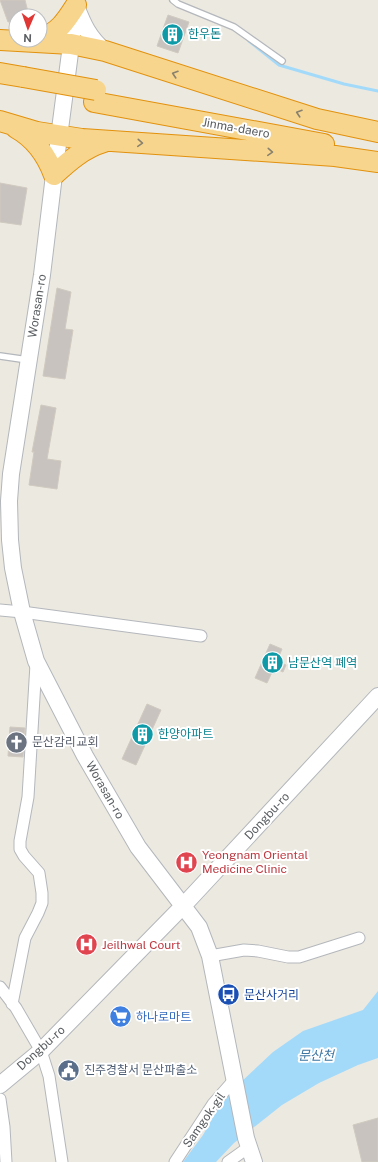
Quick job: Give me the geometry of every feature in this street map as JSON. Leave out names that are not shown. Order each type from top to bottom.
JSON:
[{"type":"highway","points":[[48,36],[61,27],[76,3]]},
{"type":"highway","points":[[48,41],[71,44],[104,51],[317,119],[378,132]]},
{"type":"highway","points":[[0,73],[22,83],[95,96]]},
{"type":"highway","points":[[0,85],[22,83]]},
{"type":"highway","name":"Jinma-daero","points":[[95,96],[378,141]]},
{"type":"highway","name":"Jinma-daero","points":[[95,96],[378,154]]},
{"type":"highway","points":[[2,121],[37,132],[82,139],[336,156],[378,162]]},
{"type":"highway","points":[[2,121],[31,139],[43,153],[54,175],[78,154],[106,141]]},
{"type":"main road","name":"Worasan-ro","points":[[76,3],[42,275],[11,474],[9,501],[10,540],[13,568],[22,612],[36,661],[85,756],[138,847],[199,927],[210,956],[249,1149]]},
{"type":"main road","points":[[76,3],[87,32],[96,44],[104,51]]},
{"type":"main road","name":"Dongbu-ro","points":[[0,1085],[41,1051],[183,906],[378,696]]},
{"type":"street","points":[[0,610],[201,636]]},
{"type":"street","points":[[12,1004],[25,938],[42,903],[39,873],[24,856],[20,849],[20,840],[28,798],[36,661]]},
{"type":"street","points":[[210,956],[244,950],[288,957],[299,957],[359,938]]},
{"type":"street","points":[[0,987],[41,1051],[50,1076],[62,1162]]},
{"type":"street","name":"Samgok-gil","points":[[175,1162],[214,1104],[235,1079]]},
{"type":"street","points":[[0,1098],[4,1127],[6,1162]]},
{"type":"street","points":[[228,1162],[249,1149]]},
{"type":"lane","points":[[173,0],[178,4],[234,27],[282,61]]},
{"type":"lane","points":[[0,356],[29,360]]},
{"type":"water","name":"문산천","points":[[378,991],[378,1058],[358,1065],[319,1083],[282,1105],[234,1143],[216,1162],[183,1162],[203,1135],[224,1098],[273,1052],[303,1031],[363,1010]]},
{"type":"building","points":[[0,0],[25,0],[27,8],[8,8],[8,22]]},
{"type":"building","name":"한우돈","points":[[168,15],[189,22],[178,53],[157,46]]},
{"type":"building","points":[[0,183],[27,188],[21,225],[0,222]]},
{"type":"building","points":[[57,288],[71,292],[65,329],[73,330],[65,379],[43,376]]},
{"type":"building","points":[[41,405],[56,408],[47,459],[61,461],[57,489],[29,485],[34,452],[32,452]]},
{"type":"building","name":"남문산역 폐역","points":[[270,644],[282,649],[277,661],[286,665],[283,672],[274,668],[267,683],[255,678]]},
{"type":"building","name":"한양아파트","points":[[147,704],[161,710],[136,765],[122,759]]},
{"type":"building","name":"문산감리교회","points":[[10,727],[25,728],[23,757],[8,756]]},
{"type":"building","name":"하나로마트","points":[[125,1006],[130,1023],[116,1026],[113,1012],[116,1008]]},
{"type":"building","points":[[378,1118],[378,1162],[362,1162],[353,1125]]},
{"type":"waterway","points":[[249,41],[279,65],[344,84],[378,91]]},
{"type":"place","name":"한우돈","points":[[173,34]]},
{"type":"place","name":"남문산역 폐역","points":[[272,663]]},
{"type":"place","name":"한양아파트","points":[[142,734]]},
{"type":"place","name":"문산감리교회","points":[[17,742]]},
{"type":"place","name":"Yeongnam Oriental Medicine Clinic","points":[[187,862]]},
{"type":"place","name":"Jeilhwal Court","points":[[87,945]]},
{"type":"place","name":"문산사거리","points":[[228,995]]},
{"type":"place","name":"하나로마트","points":[[121,1017]]},
{"type":"place","name":"진주경찰서 문산파출소","points":[[68,1070]]}]
